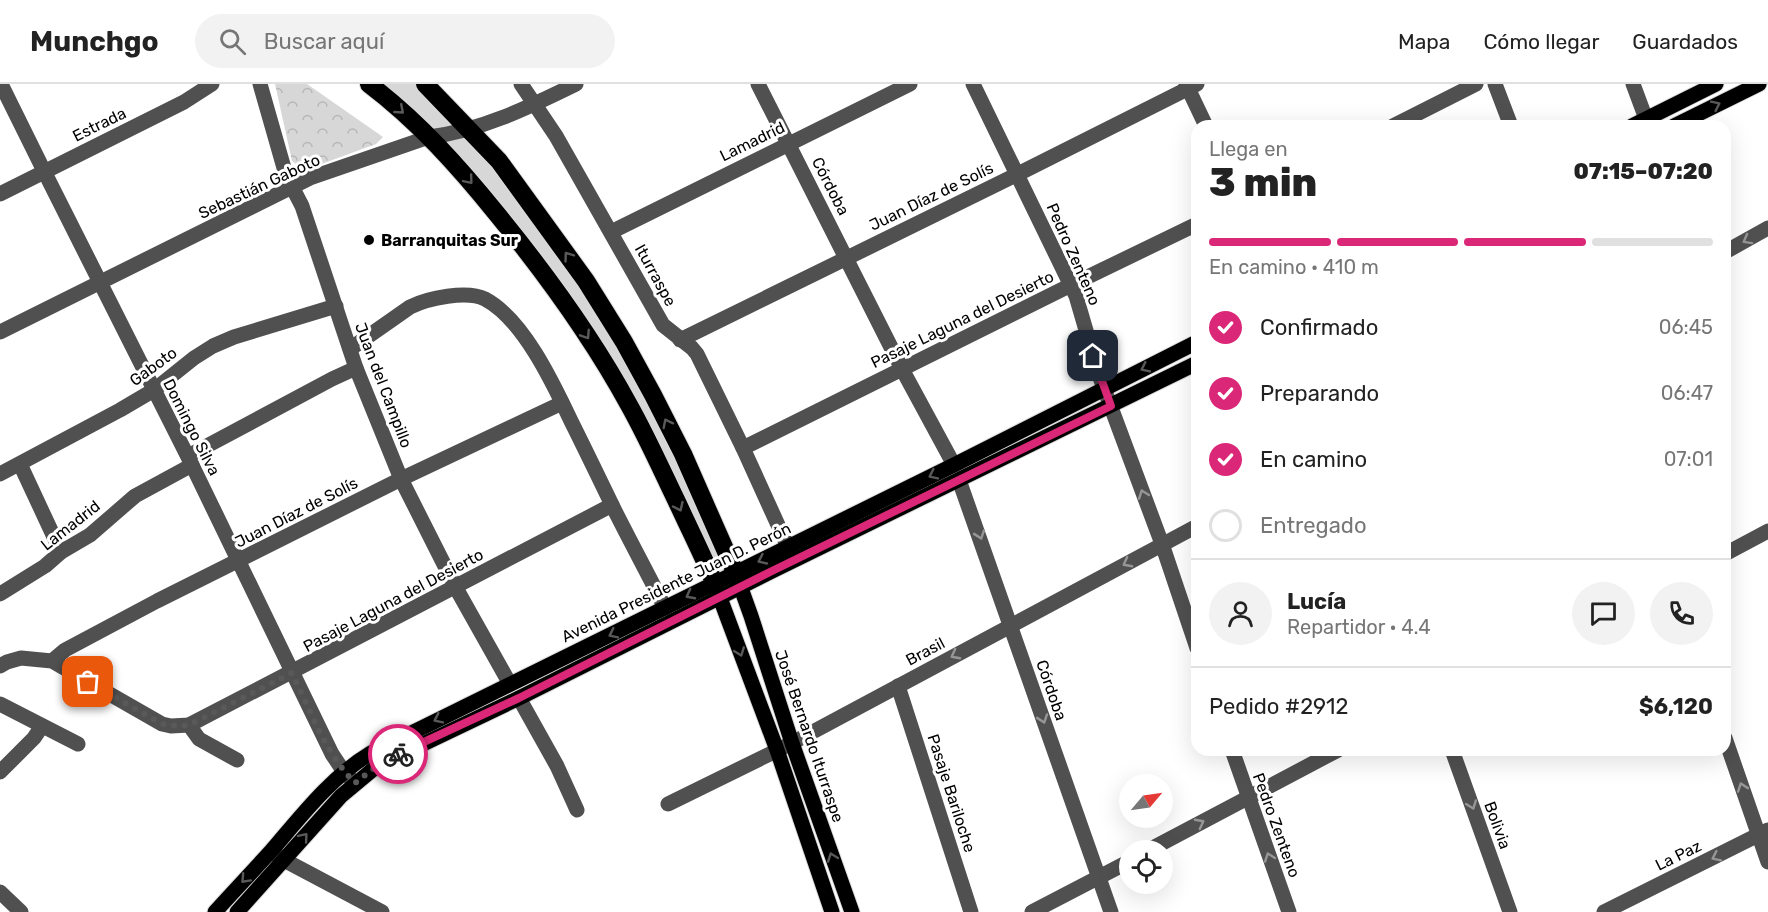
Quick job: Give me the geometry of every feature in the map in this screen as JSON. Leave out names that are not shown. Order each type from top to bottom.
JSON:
[{"type":"highway","points":[[369,84],[456,164],[529,253],[562,299],[596,350],[634,415],[717,590]]},
{"type":"highway","points":[[425,84],[499,161],[586,281],[624,342],[653,395],[683,454],[738,579]]},
{"type":"main road","points":[[1643,120],[1716,84]]},
{"type":"main road","points":[[1686,120],[1758,84]]},
{"type":"main road","name":"Avenida Presidente Juan D. Perón","points":[[738,579],[788,547],[1191,345]]},
{"type":"main road","name":"Avenida Presidente Juan D. Perón","points":[[214,912],[344,772],[356,762],[381,748],[514,691],[738,579],[959,480],[1191,366]]},
{"type":"main road","name":"José Bernardo Iturraspe","points":[[738,579],[792,743],[852,912]]},
{"type":"main road","points":[[717,590],[777,750],[832,912]]},
{"type":"main road","name":"Avenida Presidente Juan D. Perón","points":[[237,912],[313,826],[355,783],[377,766],[666,608],[717,590]]},
{"type":"street","name":"Domingo Silva","points":[[1,84],[99,283],[190,460],[332,754],[355,783]]},
{"type":"street","name":"Estrada","points":[[0,194],[184,102],[212,84]]},
{"type":"street","name":"Juan del Campillo","points":[[260,84],[291,188],[302,206],[356,368],[401,480],[456,588],[557,766],[577,810]]},
{"type":"street","name":"Iturraspe","points":[[520,84],[556,136],[657,316],[663,325],[697,354],[788,547]]},
{"type":"street","name":"Sebastián Gaboto","points":[[0,332],[310,178],[429,137],[448,135],[492,122],[576,84]]},
{"type":"street","name":"Córdoba","points":[[758,84],[902,369],[954,465]]},
{"type":"street","name":"Lamadrid","points":[[611,232],[910,84]]},
{"type":"street","name":"Pedro Zenteno","points":[[973,84],[1076,296],[1104,388],[1162,544],[1191,630]]},
{"type":"street","points":[[1405,120],[1476,84]]},
{"type":"street","points":[[1495,84],[1509,120]]},
{"type":"street","points":[[1633,84],[1639,120]]},
{"type":"street","name":"Juan Díaz de Solís","points":[[680,340],[1018,174],[1190,86]]},
{"type":"street","points":[[1190,86],[1204,120]]},
{"type":"street","name":"Pasaje Laguna del Desierto","points":[[743,448],[1191,227]]},
{"type":"street","points":[[1731,249],[1768,228]]},
{"type":"street","points":[[350,349],[410,307],[433,299],[466,296],[484,298],[507,316],[539,358],[666,608]]},
{"type":"street","name":"Gaboto","points":[[0,474],[154,390],[194,358],[222,342],[336,306]]},
{"type":"street","name":"Lamadrid","points":[[0,594],[90,535],[135,496],[190,460],[322,384],[356,368]]},
{"type":"street","name":"Juan Díaz de Solís","points":[[52,661],[65,650],[157,601],[562,403]]},
{"type":"street","points":[[20,464],[61,552]]},
{"type":"street","name":"Córdoba","points":[[959,480],[1111,912]]},
{"type":"street","name":"Pasaje Laguna del Desierto","points":[[189,725],[612,505]]},
{"type":"street","name":"Brasil","points":[[669,804],[792,743],[1191,529]]},
{"type":"street","points":[[1731,551],[1768,531]]},
{"type":"street","points":[[2,662],[21,658],[52,661],[162,724],[189,725],[199,739],[237,760]]},
{"type":"street","name":"Pasaje Bariloche","points":[[898,686],[971,912]]},
{"type":"street","points":[[0,704],[78,744]]},
{"type":"street","points":[[0,772],[34,738],[42,726]]},
{"type":"street","points":[[1731,753],[1763,833],[1768,862]]},
{"type":"street","name":"Pedro Zenteno","points":[[1234,756],[1289,912]]},
{"type":"street","points":[[1168,840],[1327,756]]},
{"type":"street","name":"Bolivia","points":[[1454,756],[1510,912]]},
{"type":"street","name":"La Paz","points":[[1604,912],[1763,833]]},
{"type":"street","points":[[271,851],[382,912]]},
{"type":"street","points":[[1032,912],[1119,867]]},
{"type":"street","points":[[0,892],[21,912]]},
{"type":"green space","points":[[275,84],[307,84],[383,137],[376,144],[316,166],[299,166],[292,161]]},
{"type":"green space","points":[[369,84],[425,84],[586,281],[735,572],[714,582],[659,465],[529,253]]},
{"type":"way so far","points":[[88,682],[162,724],[180,726],[189,725],[292,673],[332,754],[355,783],[368,772],[398,754]]},
{"type":"place","name":"Barranquitas Sur","points":[[369,240]]},
{"type":"route","points":[[398,754],[519,698],[772,571],[1111,406],[1093,356]]}]
